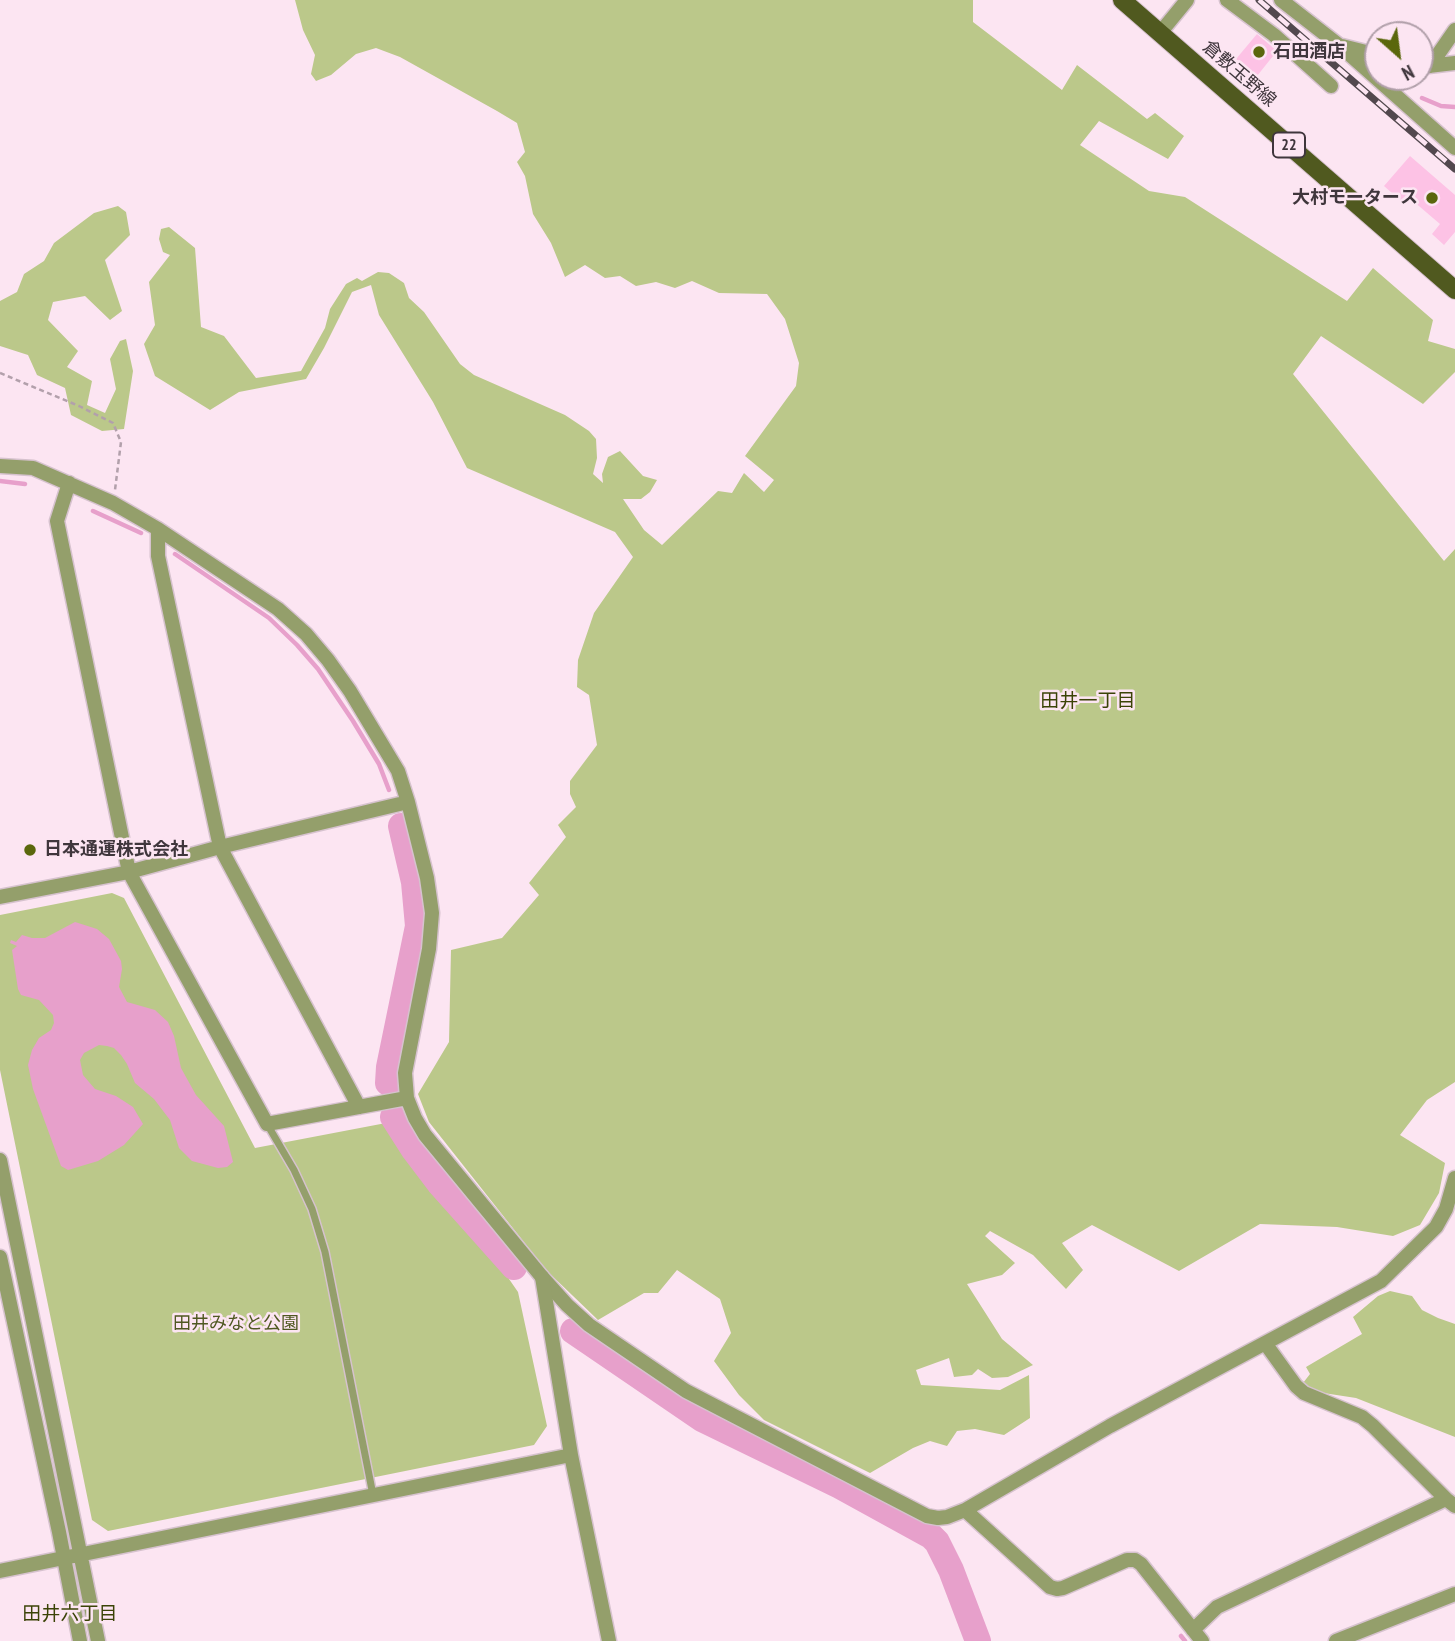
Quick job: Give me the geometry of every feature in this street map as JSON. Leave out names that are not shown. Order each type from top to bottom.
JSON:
[{"type":"main road","name":"倉敷玉野線","points":[[1122,0],[1455,290]]},
{"type":"street","points":[[1160,33],[1187,0]]},
{"type":"street","points":[[1227,0],[1274,35],[1331,86]]},
{"type":"street","points":[[1282,0],[1340,46],[1455,148]]},
{"type":"street","points":[[1434,56],[1455,30]]},
{"type":"street","points":[[1340,46],[1364,52]]},
{"type":"street","points":[[1434,66],[1455,63]]},
{"type":"street","points":[[0,466],[33,468],[113,503],[278,610],[306,634],[328,660],[376,731],[398,771],[408,802],[427,878],[432,914],[429,948],[405,1073],[407,1098],[425,1135],[542,1277],[589,1325],[686,1391],[927,1516],[947,1517],[965,1510],[1110,1426],[1381,1282],[1436,1227],[1442,1218],[1455,1178]]},
{"type":"street","points":[[69,483],[57,521],[129,872],[267,1124],[407,1098]]},
{"type":"street","points":[[158,530],[158,556],[220,847],[359,1107]]},
{"type":"street","points":[[0,897],[129,872],[220,847],[408,802]]},
{"type":"street","points":[[0,1160],[98,1641]]},
{"type":"street","points":[[0,1244],[15,1241]]},
{"type":"street","points":[[0,1257],[80,1641]]},
{"type":"street","points":[[542,1277],[571,1455],[608,1641]]},
{"type":"street","points":[[965,1510],[1050,1587],[1063,1588],[1127,1560],[1135,1560],[1141,1564],[1197,1636],[1217,1607],[1450,1502],[1362,1417],[1304,1393],[1265,1343]]},
{"type":"street","points":[[0,1571],[571,1455]]},
{"type":"street","points":[[1336,1641],[1455,1594]]},
{"type":"lane","points":[[267,1124],[294,1170],[312,1209],[325,1252],[373,1496]]},
{"type":"path","points":[[0,373],[113,423],[121,442],[113,503]]},
{"type":"green space","points":[[295,0],[973,0],[973,22],[1062,90],[1077,65],[1147,119],[1155,113],[1184,136],[1168,159],[1099,121],[1080,145],[1149,191],[1185,197],[1347,301],[1373,268],[1433,320],[1428,341],[1455,349],[1455,372],[1423,404],[1321,336],[1293,374],[1444,561],[1455,549],[1455,1082],[1427,1100],[1400,1135],[1445,1163],[1439,1193],[1420,1225],[1393,1236],[1337,1227],[1260,1224],[1179,1271],[1092,1225],[1062,1243],[1083,1270],[1066,1289],[1033,1255],[990,1231],[985,1236],[1015,1263],[1002,1275],[967,1284],[1002,1339],[1033,1365],[1008,1377],[992,1378],[978,1369],[972,1375],[954,1377],[949,1358],[916,1370],[921,1385],[1000,1390],[1029,1375],[1030,1418],[1004,1435],[975,1429],[957,1431],[947,1446],[930,1441],[870,1473],[764,1420],[739,1395],[714,1361],[731,1333],[720,1299],[677,1270],[658,1293],[644,1293],[598,1320],[546,1270],[429,1122],[418,1094],[449,1042],[451,950],[502,938],[539,895],[529,883],[566,837],[558,825],[576,807],[570,794],[570,781],[597,745],[589,695],[577,687],[578,660],[594,613],[633,557],[615,532],[467,468],[433,402],[379,315],[371,285],[352,292],[306,379],[239,392],[210,410],[155,376],[144,344],[155,325],[149,282],[170,255],[163,252],[159,239],[161,229],[169,227],[195,248],[201,327],[224,336],[256,378],[301,371],[325,328],[330,309],[346,284],[357,278],[362,281],[378,272],[389,273],[404,283],[409,298],[424,312],[460,364],[474,375],[565,415],[589,431],[596,439],[597,458],[593,474],[603,483],[602,474],[608,457],[620,451],[643,476],[657,480],[650,492],[641,499],[623,499],[644,530],[662,545],[718,491],[732,493],[744,473],[764,492],[774,480],[745,456],[796,386],[799,363],[785,319],[767,294],[719,293],[692,281],[675,288],[656,282],[636,286],[620,276],[605,278],[585,265],[565,277],[551,243],[533,214],[525,176],[517,162],[525,152],[517,123],[400,57],[376,48],[356,54],[331,75],[316,81],[311,74],[315,55],[303,30]]},
{"type":"green space","points":[[118,206],[126,212],[130,235],[105,260],[122,311],[110,320],[85,296],[53,302],[48,320],[78,351],[67,367],[92,381],[87,405],[105,413],[116,389],[110,359],[120,341],[126,339],[133,371],[124,429],[102,431],[71,415],[65,388],[37,375],[28,355],[0,346],[0,301],[17,292],[24,274],[44,261],[54,243],[94,213]]},
{"type":"green space","name":"田井みなと公園","points":[[112,893],[124,898],[255,1148],[386,1123],[511,1274],[509,1279],[518,1292],[547,1426],[534,1445],[108,1531],[92,1520],[0,1070],[0,915]]},
{"type":"green space","points":[[1390,1291],[1412,1296],[1422,1310],[1455,1324],[1455,1437],[1356,1398],[1317,1392],[1303,1383],[1310,1374],[1306,1367],[1362,1334],[1353,1317],[1378,1296]]},
{"type":"shaded area","points":[[75,922],[97,929],[109,939],[121,961],[119,987],[127,1002],[155,1010],[168,1022],[181,1068],[196,1095],[224,1126],[233,1162],[227,1167],[218,1168],[192,1161],[179,1148],[170,1120],[154,1099],[135,1083],[121,1055],[114,1048],[99,1045],[84,1053],[80,1060],[83,1075],[95,1089],[116,1096],[133,1107],[143,1124],[124,1145],[98,1161],[68,1170],[61,1166],[33,1089],[28,1065],[39,1038],[51,1030],[53,1015],[39,1000],[21,995],[12,950],[17,946],[10,943],[11,940],[16,942],[22,935],[45,938]]},
{"type":"building","name":"石田酒店","points":[[1257,34],[1277,51],[1257,76],[1236,59]]},
{"type":"building","name":"大村モータース","points":[[1410,156],[1455,195],[1455,232],[1444,245],[1432,234],[1440,224],[1406,195],[1401,201],[1384,186]]},
{"type":"waterway","points":[[1422,98],[1441,106],[1455,107]]},
{"type":"waterway","points":[[0,481],[25,484]]},
{"type":"waterway","points":[[93,511],[141,533]]},
{"type":"waterway","points":[[175,554],[269,618],[297,645],[318,669],[353,721],[379,764],[389,790]]},
{"type":"waterway","points":[[388,1083],[418,926],[414,882],[401,826]]},
{"type":"waterway","points":[[393,1117],[439,1183],[514,1267]]},
{"type":"waterway","points":[[573,1331],[702,1419],[840,1486],[931,1536],[937,1542],[951,1570],[978,1641]]},
{"type":"waterway","points":[[1181,1636],[1185,1641]]},
{"type":"railway","points":[[1259,0],[1455,169]]},
{"type":"place","name":"石田酒店","points":[[1259,52]]},
{"type":"place","name":"大村モータース","points":[[1432,198]]},
{"type":"place","name":"日本通運株式会社","points":[[30,850]]},
{"type":"district","name":"田井一丁目","points":[[1088,702]]},
{"type":"district","name":"田井六丁目","points":[[70,1615]]}]
